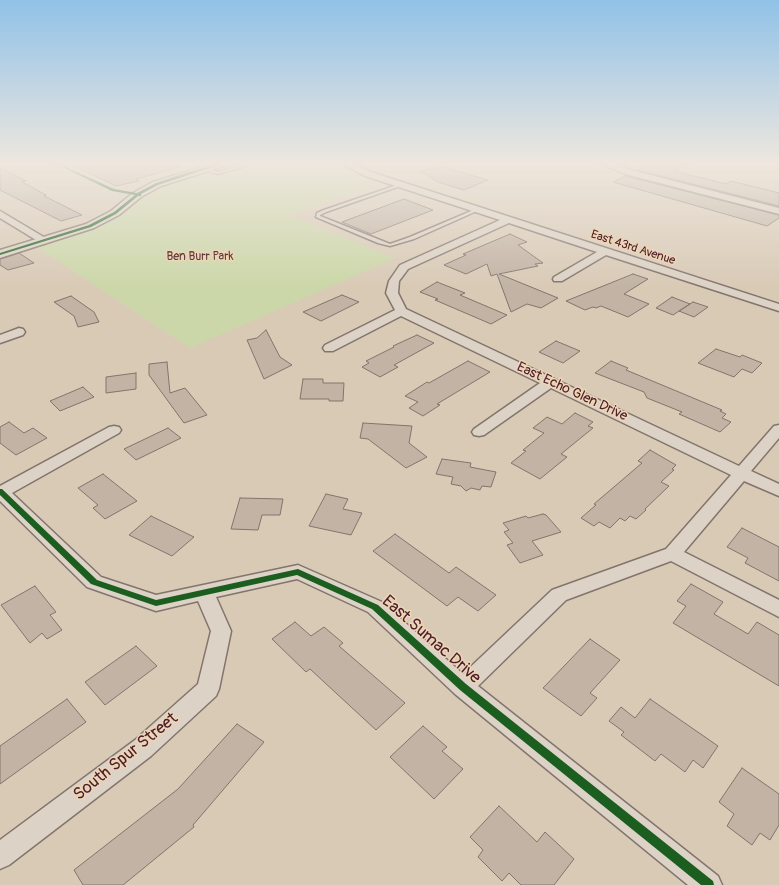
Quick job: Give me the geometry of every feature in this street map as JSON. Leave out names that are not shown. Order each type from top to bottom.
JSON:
[{"type":"street","points":[[0,254],[72,232],[107,217],[124,204]]},
{"type":"street","name":"East 43rd Avenue","points":[[460,204],[779,308]]},
{"type":"street","points":[[753,204],[779,211]]},
{"type":"street","points":[[0,214],[44,241]]},
{"type":"street","points":[[329,348],[401,311],[392,293],[394,281],[404,267],[508,220]]},
{"type":"street","points":[[558,279],[604,252]]},
{"type":"street","name":"East Echo Glen Drive","points":[[401,311],[419,321],[779,492]]},
{"type":"street","points":[[0,339],[19,332]]},
{"type":"street","points":[[479,432],[550,382]]},
{"type":"street","points":[[463,687],[559,595],[672,554],[779,429]]},
{"type":"street","points":[[0,491],[114,430]]},
{"type":"street","name":"East Sumac Drive","points":[[0,491],[94,582],[156,603],[298,572],[375,607],[463,687],[709,885]]},
{"type":"street","points":[[672,554],[779,609]]},
{"type":"street","name":"South Spur Street","points":[[0,856],[143,748],[208,689],[221,631],[204,592]]},
{"type":"lane","points":[[345,204],[318,214],[318,217],[390,245],[412,238],[477,210]]},
{"type":"green space","name":"Ben Burr Park","points":[[136,204],[318,204],[288,215],[395,258],[190,348],[37,247],[79,235],[99,227],[114,220]]},
{"type":"building","points":[[28,204],[61,204],[82,215],[61,221]]},
{"type":"building","points":[[390,204],[418,204],[433,210],[371,234],[342,222]]},
{"type":"building","points":[[691,204],[737,204],[779,215],[779,218],[767,226]]},
{"type":"building","points":[[510,234],[527,242],[518,245],[543,263],[535,264],[538,266],[499,274],[558,298],[541,308],[527,304],[511,312],[497,274],[491,276],[487,264],[466,274],[444,265],[466,255],[463,254]]},
{"type":"building","points":[[19,253],[34,263],[8,270],[0,265],[0,259]]},
{"type":"building","points":[[633,274],[648,279],[624,294],[649,304],[628,317],[601,306],[585,310],[566,301]]},
{"type":"building","points":[[437,282],[465,293],[460,295],[507,315],[491,324],[420,292]]},
{"type":"building","points":[[342,295],[359,302],[321,321],[303,312]]},
{"type":"building","points":[[71,296],[94,312],[99,322],[78,327],[74,316],[54,302]]},
{"type":"building","points":[[672,297],[690,304],[673,315],[656,308]]},
{"type":"building","points":[[693,302],[708,307],[694,317],[679,311]]},
{"type":"building","points":[[266,330],[280,357],[292,365],[264,379],[247,340],[257,338]]},
{"type":"building","points":[[417,335],[434,343],[394,365],[398,367],[380,377],[362,367],[369,363],[366,361]]},
{"type":"building","points":[[556,341],[580,351],[563,363],[539,352]]},
{"type":"building","points":[[716,349],[740,357],[742,355],[762,363],[752,373],[742,369],[734,377],[698,363]]},
{"type":"building","points":[[468,361],[490,372],[437,404],[440,405],[423,416],[409,408],[418,402],[405,396],[427,382],[429,383]]},
{"type":"building","points":[[611,361],[628,368],[626,370],[722,410],[720,411],[726,414],[722,418],[731,422],[720,432],[679,414],[682,412],[647,398],[644,392],[595,373]]},
{"type":"building","points":[[167,362],[170,393],[185,388],[207,415],[184,423],[149,375],[149,364]]},
{"type":"building","points":[[136,373],[136,389],[106,393],[106,377]]},
{"type":"building","points":[[303,379],[323,379],[323,383],[344,383],[343,401],[329,401],[329,399],[300,399]]},
{"type":"building","points":[[83,387],[94,397],[60,411],[50,401]]},
{"type":"building","points":[[575,413],[593,422],[588,426],[593,428],[561,454],[567,457],[540,479],[511,463],[526,451],[523,450],[544,433],[533,428],[547,417],[562,424]]},
{"type":"building","points":[[9,422],[24,433],[33,428],[47,438],[16,455],[0,443],[0,427]]},
{"type":"building","points":[[363,423],[412,426],[409,443],[427,457],[406,468],[368,439],[360,438]]},
{"type":"building","points":[[168,428],[181,438],[136,460],[124,449]]},
{"type":"building","points":[[650,450],[676,465],[672,469],[674,470],[661,482],[669,486],[645,509],[646,510],[636,519],[630,516],[625,521],[620,518],[610,528],[599,522],[594,526],[581,518],[596,505],[594,504],[642,463],[638,461]]},
{"type":"building","points":[[442,459],[471,463],[470,467],[496,472],[491,487],[482,486],[480,490],[471,488],[466,491],[461,486],[451,484],[453,477],[436,474]]},
{"type":"building","points":[[103,474],[137,501],[105,519],[93,508],[98,505],[78,488]]},
{"type":"building","points":[[326,494],[348,499],[343,509],[362,513],[351,535],[309,526]]},
{"type":"building","points":[[240,498],[283,499],[280,515],[262,515],[258,530],[231,529]]},
{"type":"building","points":[[543,514],[546,515],[561,532],[532,541],[543,555],[520,563],[507,545],[513,543],[504,532],[509,530],[503,523],[526,516],[528,518]]},
{"type":"building","points":[[151,516],[194,537],[172,556],[129,535]]},
{"type":"building","points":[[742,528],[779,547],[779,581],[745,563],[748,558],[727,547]]},
{"type":"building","points":[[395,534],[449,573],[456,567],[496,595],[478,611],[458,597],[447,606],[373,551]]},
{"type":"building","points":[[691,584],[723,602],[714,614],[748,634],[757,622],[779,635],[779,686],[673,623],[686,606],[677,601]]},
{"type":"building","points":[[35,586],[56,612],[50,615],[62,630],[47,639],[42,633],[30,643],[1,605]]},
{"type":"building","points":[[295,622],[311,636],[324,627],[343,643],[339,646],[405,703],[376,730],[310,669],[306,672],[272,639]]},
{"type":"building","points":[[590,639],[620,660],[590,693],[597,698],[581,716],[543,688]]},
{"type":"building","points":[[136,646],[157,666],[105,705],[85,682]]},
{"type":"building","points":[[67,699],[86,722],[0,784],[0,746]]},
{"type":"building","points":[[650,699],[718,746],[703,768],[693,760],[685,772],[661,754],[655,761],[621,735],[624,732],[609,721],[621,707],[635,718]]},
{"type":"building","points":[[237,724],[264,742],[193,825],[194,827],[123,885],[83,885],[74,870],[178,789]]},
{"type":"building","points":[[423,726],[447,747],[442,751],[463,769],[434,799],[390,757]]},
{"type":"building","points":[[742,768],[779,794],[779,825],[770,840],[760,833],[752,845],[727,826],[734,814],[719,802]]},
{"type":"building","points":[[499,806],[537,842],[545,832],[574,859],[554,885],[521,885],[509,873],[502,881],[478,857],[483,850],[470,837]]},
{"type":"cycle path","points":[[0,254],[90,226],[115,213],[126,204]]},
{"type":"cycle path","points":[[0,491],[94,582],[156,603],[298,572],[375,607],[463,687],[709,885]]}]
